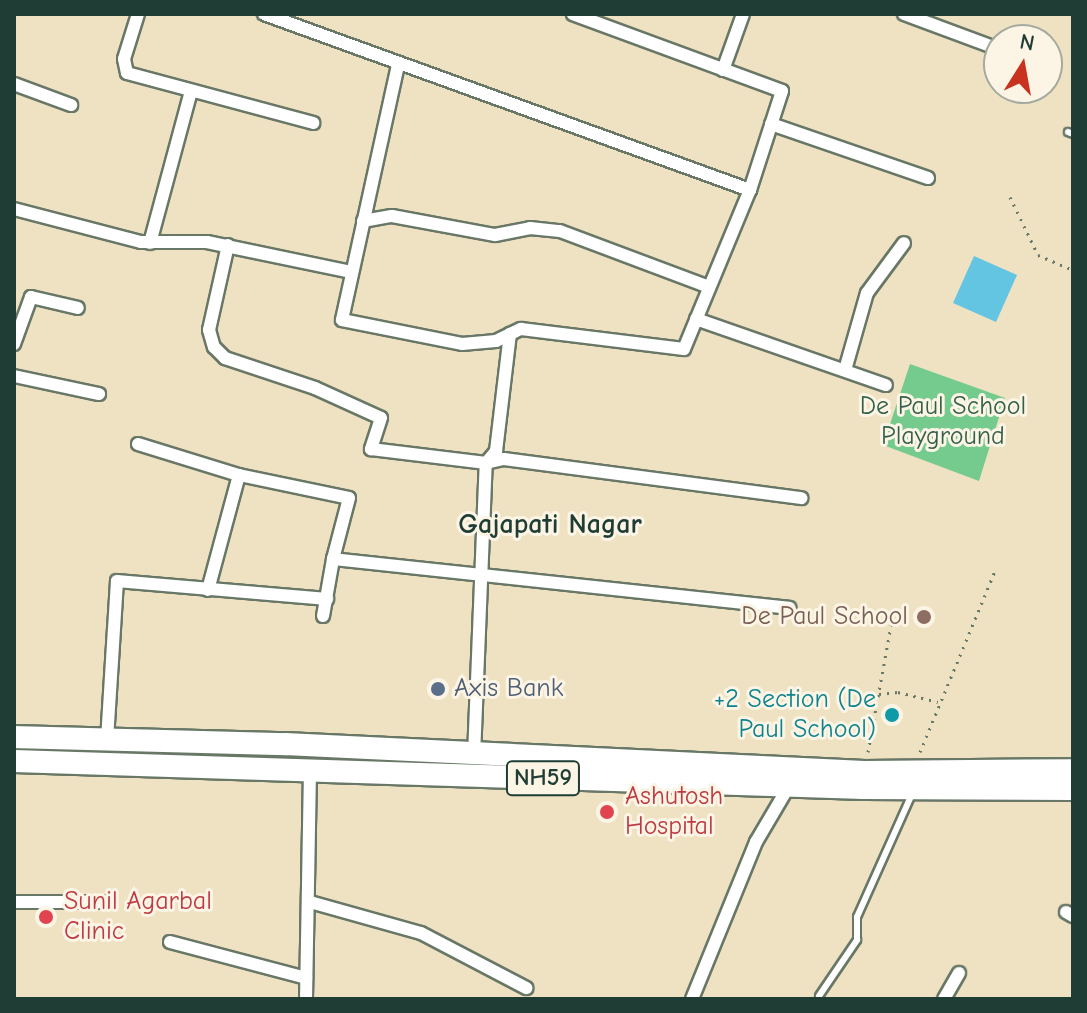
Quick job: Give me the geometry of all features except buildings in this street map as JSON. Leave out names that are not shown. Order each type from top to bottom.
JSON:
[{"type":"highway","points":[[14,737],[285,744],[474,766],[864,780]]},
{"type":"highway","name":"NH59","points":[[14,761],[310,771],[474,766],[789,786],[914,780],[1073,789]]},
{"type":"highway","points":[[914,780],[1073,770]]},
{"type":"street","points":[[138,14],[126,71],[313,123]]},
{"type":"street","points":[[264,14],[750,190]]},
{"type":"street","points":[[398,65],[342,320],[462,344],[521,329],[684,349],[750,190],[782,91],[573,14]]},
{"type":"street","points":[[723,70],[743,14]]},
{"type":"street","points":[[904,14],[983,43]]},
{"type":"street","points":[[14,84],[71,105]]},
{"type":"street","points":[[150,243],[191,91]]},
{"type":"street","points":[[771,124],[928,178]]},
{"type":"street","points":[[14,209],[150,243],[168,238],[228,245],[352,272]]},
{"type":"street","points":[[363,221],[392,216],[486,235],[530,228],[560,231],[709,287]]},
{"type":"street","points":[[845,370],[867,293],[904,243]]},
{"type":"street","points":[[228,245],[209,330],[214,347],[225,358],[315,388],[381,418],[371,449],[486,463],[504,459],[801,498]]},
{"type":"street","points":[[14,344],[31,297],[78,308]]},
{"type":"street","points":[[696,319],[886,385]]},
{"type":"street","points":[[474,766],[486,463],[496,451],[510,334]]},
{"type":"street","points":[[14,376],[99,394]]},
{"type":"street","points":[[138,444],[239,475],[349,498],[333,559],[323,616]]},
{"type":"street","points":[[208,590],[239,475]]},
{"type":"street","points":[[333,559],[789,608]]},
{"type":"street","points":[[107,740],[117,581],[327,599]]},
{"type":"street","points":[[306,999],[310,771]]},
{"type":"street","points":[[692,999],[756,842],[789,786]]},
{"type":"street","points":[[14,902],[108,902]]},
{"type":"street","points":[[310,902],[421,933],[526,988]]},
{"type":"street","points":[[170,942],[306,978]]},
{"type":"street","points":[[944,999],[959,973]]},
{"type":"lane","points":[[819,996],[857,940],[857,917],[914,780]]},
{"type":"path","points":[[1010,197],[1038,255],[1073,270]]},
{"type":"path","points":[[914,780],[939,702],[995,571]]},
{"type":"path","points":[[864,780],[891,625]]},
{"type":"path","points":[[879,694],[907,693],[939,702]]},
{"type":"green space","name":"De Paul School Playground","points":[[910,364],[1005,398],[979,481],[883,445]]},
{"type":"water","points":[[974,256],[1017,275],[996,322],[953,303]]},
{"type":"place","name":"De Paul School","points":[[924,617]]},
{"type":"place","name":"Axis Bank","points":[[438,689]]},
{"type":"place","name":"+2 Section (De Paul School)","points":[[892,715]]},
{"type":"place","name":"Ashutosh Hospital","points":[[607,812]]},
{"type":"place","name":"Sunil Agarbal Clinic","points":[[46,917]]},
{"type":"district","name":"Gajapati Nagar","points":[[550,524]]}]
